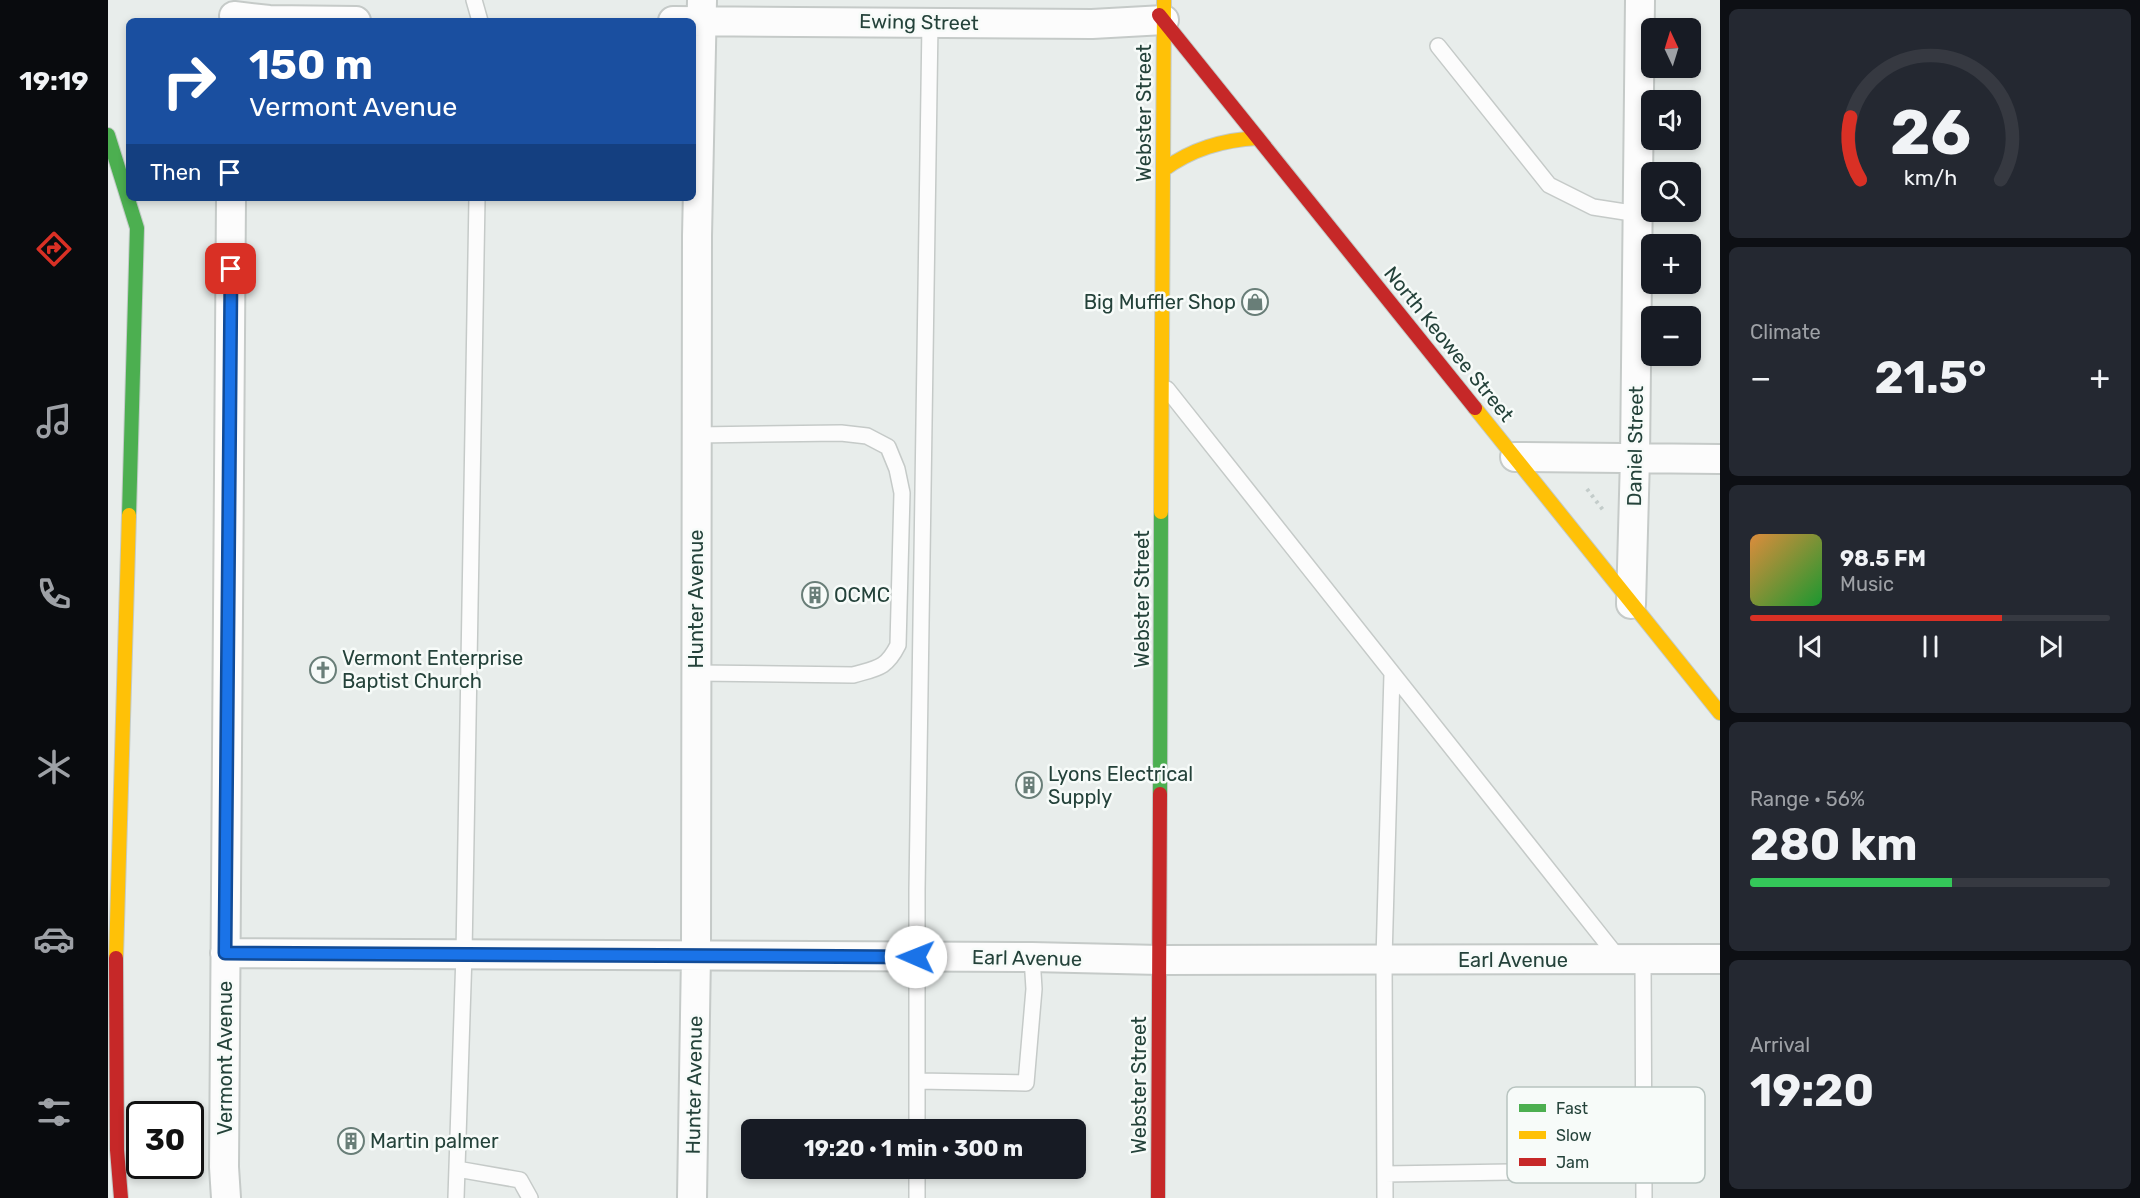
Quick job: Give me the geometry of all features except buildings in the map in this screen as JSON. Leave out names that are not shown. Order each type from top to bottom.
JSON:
[{"type":"main road","name":"North Keowee Street","points":[[1160,9],[1258,138],[1720,713]]},
{"type":"main road","name":"Webster Street","points":[[1158,1198],[1163,170],[1160,9]]},
{"type":"main road","points":[[108,135],[126,193]]},
{"type":"main road","points":[[1163,170],[1208,145],[1233,139],[1258,138]]},
{"type":"main road","points":[[121,1198],[117,1150],[117,957],[137,228],[129,201]]},
{"type":"street","name":"Daniel Street","points":[[1631,604],[1635,458],[1640,0]]},
{"type":"street","name":"Ewing Street","points":[[681,18],[702,10],[930,22],[1092,24],[1160,9]]},
{"type":"street","name":"Hunter Avenue","points":[[692,1198],[696,955],[697,236],[702,10]]},
{"type":"street","points":[[234,12],[260,18]]},
{"type":"street","name":"Vermont Avenue","points":[[226,1198],[225,953],[231,201]]},
{"type":"street","points":[[1515,457],[1720,459]]},
{"type":"street","name":"Earl Avenue","points":[[225,953],[1032,957],[1160,960],[1720,959]]},
{"type":"lane","points":[[474,0],[479,18]]},
{"type":"lane","points":[[916,1119],[916,957],[930,22]]},
{"type":"lane","points":[[1438,46],[1549,185],[1593,207],[1638,214]]},
{"type":"lane","points":[[456,1198],[464,954],[477,201]]},
{"type":"lane","points":[[1162,382],[1392,674],[1631,960],[1638,1087]]},
{"type":"lane","points":[[696,673],[853,675],[876,669],[891,660],[898,645],[902,493],[897,469],[888,447],[867,436],[841,433],[697,435]]},
{"type":"lane","points":[[1385,1198],[1384,959],[1392,674]]},
{"type":"lane","points":[[916,1081],[1026,1083],[1034,988],[1032,957]]},
{"type":"lane","points":[[457,1169],[520,1180],[530,1198]]},
{"type":"lane","points":[[1385,1174],[1507,1172]]},
{"type":"lane","points":[[917,1179],[917,1198]]},
{"type":"lane","points":[[1643,1183],[1644,1198]]},
{"type":"path","points":[[1587,489],[1609,518]]},
{"type":"traffic: fast","points":[[108,135],[126,193]]},
{"type":"traffic: fast","points":[[129,201],[137,228],[129,515]]},
{"type":"traffic: fast","points":[[1160,794],[1161,512]]},
{"type":"traffic: slow","points":[[1161,512],[1164,0]]},
{"type":"traffic: slow","points":[[1163,170],[1196,151],[1220,143],[1258,138]]},
{"type":"traffic: slow","points":[[1475,408],[1720,713]]},
{"type":"traffic: slow","points":[[116,958],[129,515]]},
{"type":"traffic: jam","points":[[1159,15],[1475,408]]},
{"type":"traffic: jam","points":[[1158,1198],[1160,794]]},
{"type":"traffic: jam","points":[[116,958],[117,1150],[121,1198]]},
{"type":"place","name":"Big Muffler Shop","points":[[1255,302]]},
{"type":"place","name":"OCMC","points":[[815,595]]},
{"type":"place","name":"Vermont Enterprise Baptist Church","points":[[323,670]]},
{"type":"place","name":"Lyons Electrical Supply","points":[[1029,785]]},
{"type":"place","name":"Martin palmer","points":[[351,1141]]},
{"type":"route","points":[[231,269],[225,953],[916,957]]}]
